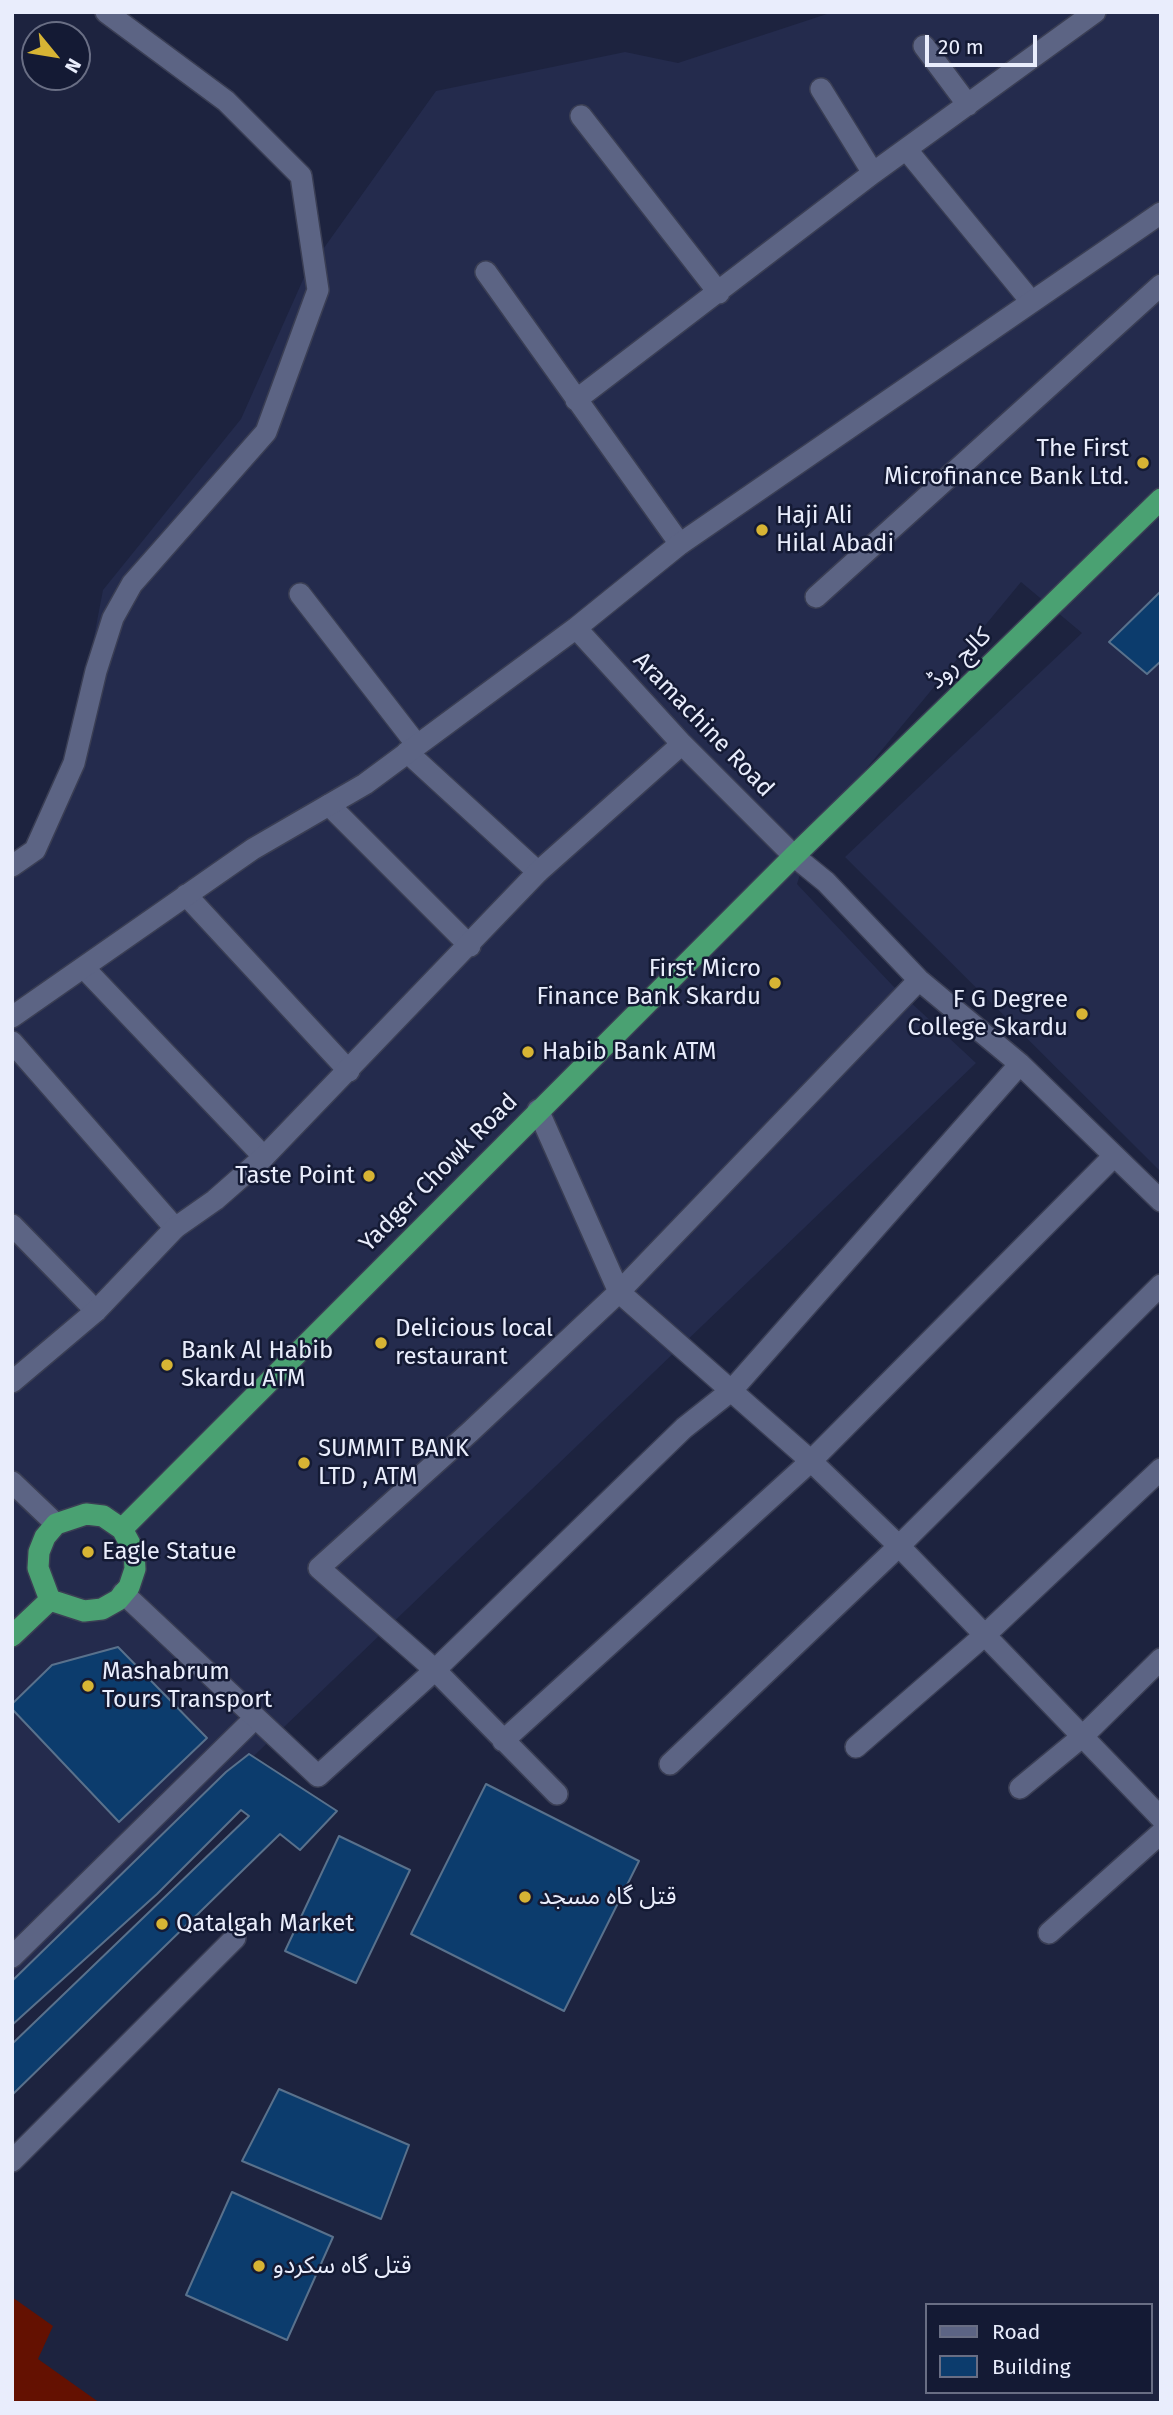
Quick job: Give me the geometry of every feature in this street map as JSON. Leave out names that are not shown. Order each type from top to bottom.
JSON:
[{"type":"highway","name":"کالج روڈ","points":[[794,856],[1161,499]]},
{"type":"highway","name":"Yadger Chowk Road","points":[[122,1530],[794,856]]},
{"type":"highway","points":[[86,1514],[103,1516],[122,1530],[134,1551],[135,1569],[129,1587],[123,1593],[102,1609],[84,1611],[50,1600],[38,1568],[39,1552],[45,1536],[56,1524],[86,1514]]},
{"type":"highway","points":[[12,1636],[50,1600]]},
{"type":"street","points":[[12,866],[35,850],[74,763],[96,671],[113,618],[132,583],[266,432],[318,290],[301,176],[226,102],[106,12]]},
{"type":"street","points":[[576,400],[873,173],[1095,12]]},
{"type":"street","points":[[924,46],[968,104]]},
{"type":"street","points":[[821,89],[873,173]]},
{"type":"street","points":[[581,116],[719,293]]},
{"type":"street","points":[[906,149],[1030,300]]},
{"type":"street","points":[[12,1017],[85,969],[253,849],[329,805],[412,748],[576,628],[680,544],[1030,300],[1161,214]]},
{"type":"street","points":[[486,272],[680,544]]},
{"type":"street","points":[[816,597],[1161,285]]},
{"type":"street","points":[[300,594],[412,748],[538,873]]},
{"type":"street","name":"Aramachine Road","points":[[576,628],[682,744],[794,856],[826,883],[919,980],[1020,1065],[1161,1201]]},
{"type":"street","points":[[12,1382],[96,1311],[175,1228],[215,1200],[264,1157],[538,873],[682,744]]},
{"type":"street","points":[[329,805],[470,946]]},
{"type":"street","points":[[186,895],[349,1071]]},
{"type":"street","points":[[85,969],[264,1157]]},
{"type":"street","points":[[557,1794],[435,1670],[319,1567],[470,1432],[619,1292],[919,980]]},
{"type":"street","points":[[12,1042],[175,1228]]},
{"type":"street","points":[[123,1593],[318,1776],[435,1670],[684,1428],[732,1390],[1020,1065]]},
{"type":"street","points":[[538,1110],[619,1292],[811,1461],[899,1546],[1161,1818]]},
{"type":"street","points":[[503,1741],[811,1461],[1114,1156]]},
{"type":"street","points":[[12,1225],[96,1311]]},
{"type":"street","points":[[670,1764],[899,1546],[1161,1285]]},
{"type":"street","points":[[856,1747],[986,1634],[1161,1469]]},
{"type":"street","points":[[12,1482],[56,1524]]},
{"type":"street","points":[[1020,1788],[1083,1736],[1161,1659]]},
{"type":"street","points":[[12,1957],[254,1718]]},
{"type":"street","points":[[1049,1933],[1161,1833]]},
{"type":"street","points":[[12,2161],[235,1938]]},
{"type":"shaded area","points":[[833,12],[1161,12],[1161,1172],[845,857],[1082,633],[1021,582],[813,833],[797,884],[893,986],[976,1063],[12,1988],[12,860],[25,854],[74,741],[103,590],[241,419],[306,273],[436,91],[625,52],[678,63]]},
{"type":"shaded area","points":[[12,2297],[53,2326],[38,2359],[100,2403],[12,2403]]},
{"type":"building","points":[[1161,591],[1161,661],[1147,674],[1109,642]]},
{"type":"building","points":[[118,1647],[207,1738],[119,1822],[12,1709],[12,1704],[52,1665]]},
{"type":"building","name":"Qatalgah Market","points":[[249,1754],[337,1811],[300,1850],[280,1834],[12,2095],[12,2044],[249,1816],[241,1810],[157,1894],[12,2025],[12,1981],[226,1772]]},
{"type":"building","name":"قتل گاہ مسجد","points":[[486,1784],[639,1861],[564,2011],[411,1934]]},
{"type":"building","points":[[339,1836],[410,1870],[356,1983],[285,1951]]},
{"type":"building","name":"قتل گاہ سکردو","points":[[279,2089],[409,2145],[381,2219],[242,2161]]},
{"type":"building","name":"قتل گاہ سکردو","points":[[232,2192],[333,2237],[287,2340],[186,2295]]},
{"type":"place","name":"The First Microfinance Bank Ltd.","points":[[1143,463]]},
{"type":"place","name":"Haji Ali Hilal Abadi","points":[[762,530]]},
{"type":"place","name":"First Micro Finance Bank Skardu","points":[[775,983]]},
{"type":"place","name":"F G Degree College Skardu","points":[[1082,1014]]},
{"type":"place","name":"Habib Bank ATM","points":[[528,1052]]},
{"type":"place","name":"Taste Point","points":[[369,1176]]},
{"type":"place","name":"Delicious local restaurant","points":[[381,1343]]},
{"type":"place","name":"Bank Al Habib Skardu ATM","points":[[167,1365]]},
{"type":"place","name":"SUMMIT BANK LTD , ATM","points":[[304,1463]]},
{"type":"place","name":"Eagle Statue","points":[[88,1552]]},
{"type":"place","name":"Mashabrum Tours Transport","points":[[88,1686]]},
{"type":"place","name":"قتل گاہ مسجد","points":[[525,1897]]},
{"type":"place","name":"Qatalgah Market","points":[[162,1924]]},
{"type":"place","name":"قتل گاہ سکردو","points":[[259,2266]]}]
